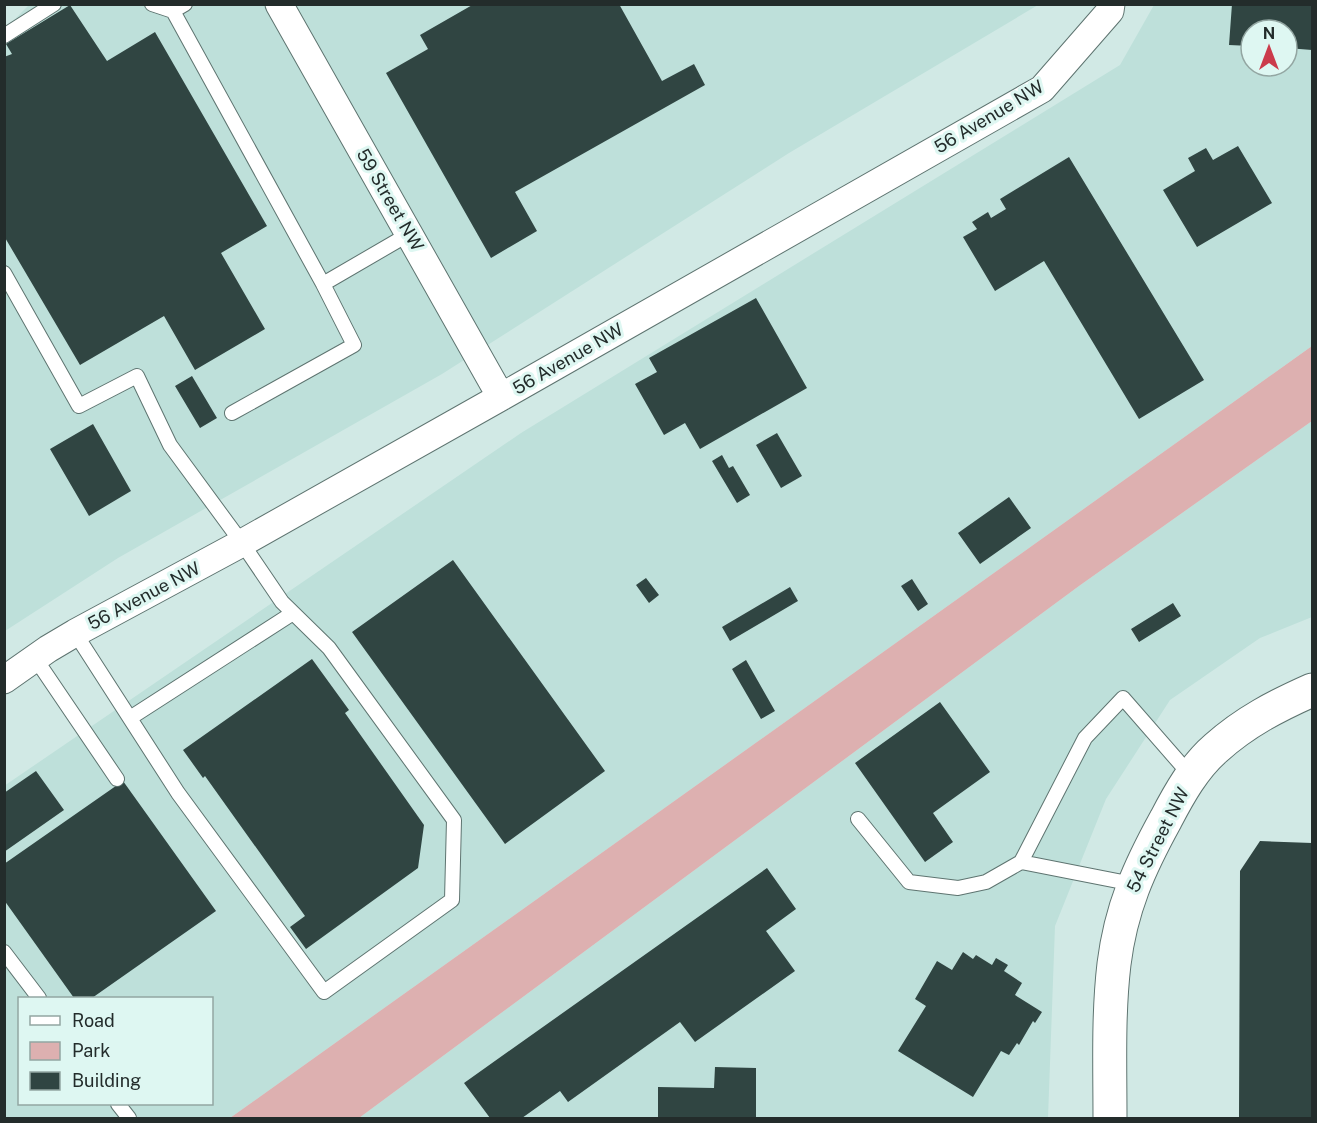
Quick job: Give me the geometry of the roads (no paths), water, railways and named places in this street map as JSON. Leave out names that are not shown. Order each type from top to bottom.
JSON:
[{"type":"street","name":"59 Street NW","points":[[279,4],[501,397]]},
{"type":"street","name":"56 Avenue NW","points":[[4,680],[75,633],[242,543],[1042,88],[1110,8]]},
{"type":"street","name":"54 Street NW","points":[[1110,1119],[1110,1028],[1114,963],[1126,904],[1140,867],[1177,798],[1214,750],[1256,717],[1312,690]]},
{"type":"lane","points":[[4,36],[54,4]]},
{"type":"lane","points":[[152,4],[179,8],[354,345],[232,413]]},
{"type":"lane","points":[[323,284],[410,234]]},
{"type":"lane","points":[[4,273],[79,406],[137,376],[170,445],[282,602],[329,648],[454,820],[452,900],[324,992],[178,794],[75,633]]},
{"type":"lane","points":[[130,718],[293,613]]},
{"type":"lane","points":[[35,658],[117,779]]},
{"type":"lane","points":[[858,819],[909,882],[958,888],[986,882],[1021,862],[1085,738],[1123,698],[1192,777]]},
{"type":"lane","points":[[1021,862],[1133,884]]},
{"type":"lane","points":[[4,952],[38,997]]},
{"type":"lane","points":[[119,1105],[129,1119]]}]
